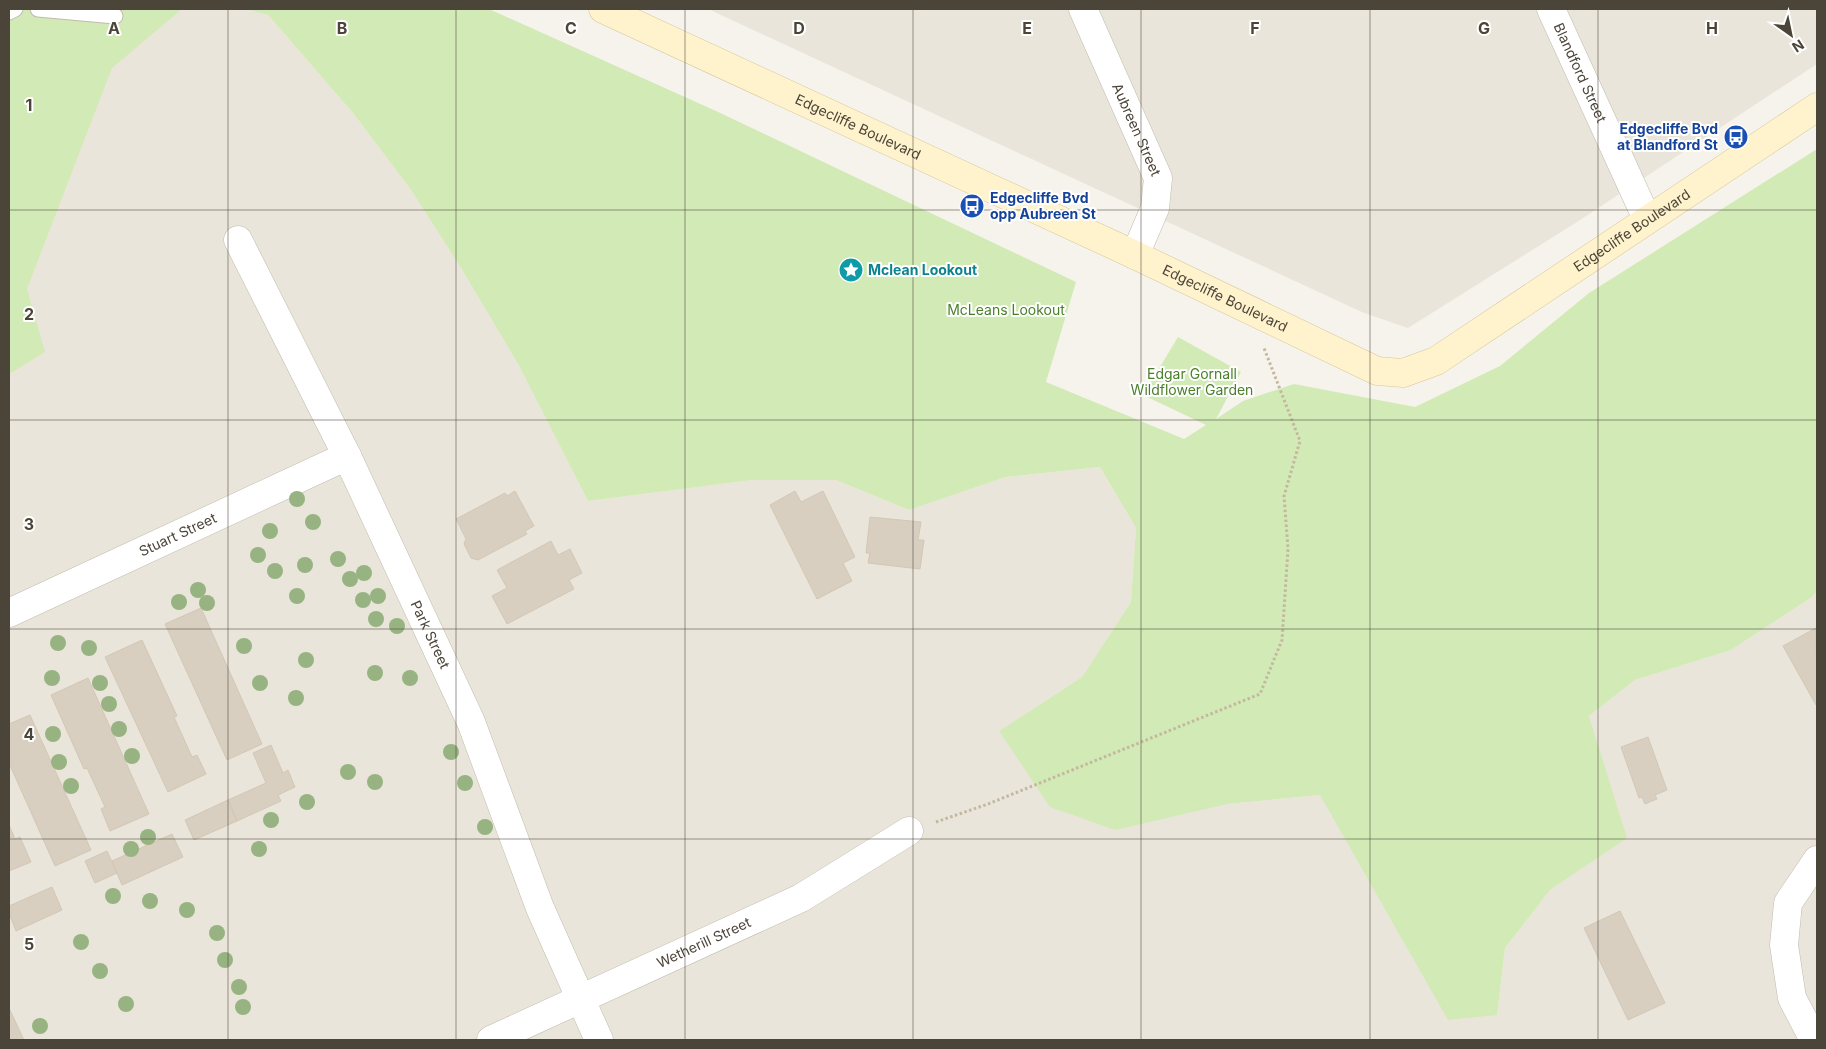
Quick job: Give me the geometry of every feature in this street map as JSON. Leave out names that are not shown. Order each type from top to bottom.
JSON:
[{"type":"street","name":"Edgecliffe Boulevard","points":[[603,9],[1378,371],[1404,373],[1421,368],[1455,349],[1817,107]]},
{"type":"street","name":"Aubreen Street","points":[[1083,9],[1158,178],[1155,208],[1135,256]]},
{"type":"street","name":"Blandford Street","points":[[1551,9],[1647,219]]},
{"type":"street","name":"Park Street","points":[[238,240],[347,456],[471,722],[540,908],[599,1040]]},
{"type":"street","name":"Stuart Street","points":[[9,613],[347,456]]},
{"type":"street","name":"Wetherill Street","points":[[491,1040],[801,898],[909,831]]},
{"type":"street","points":[[1814,1040],[1792,998],[1784,945],[1788,903],[1817,860]]},
{"type":"lane","points":[[9,12],[15,9]]},
{"type":"lane","points":[[38,9],[115,16]]},
{"type":"path","points":[[909,831],[988,804],[1260,694],[1282,640],[1288,549],[1284,496],[1300,441],[1250,312]]},
{"type":"shaded area","points":[[181,9],[246,9],[268,15],[353,113],[411,190],[461,268],[518,364],[588,501],[752,480],[836,480],[909,510],[1006,477],[1100,467],[1136,528],[1131,602],[1082,677],[999,731],[1227,804],[1320,795],[1497,1015],[1505,948],[1550,890],[1626,838],[1589,716],[1635,680],[1731,650],[1812,597],[1817,591],[1817,1040],[9,1040],[9,115]]},
{"type":"shaded area","points":[[708,9],[1817,9],[1817,64],[1577,222],[1408,328],[1364,313]]},
{"type":"green space","points":[[9,9],[182,9],[112,68],[27,289],[45,352],[9,374]]},
{"type":"green space","points":[[246,9],[489,9],[716,111],[1076,282],[1046,382],[1184,439],[1206,425],[1143,395],[1178,337],[1241,372],[1216,419],[1243,401],[1294,384],[1415,407],[1500,366],[1589,293],[1817,149],[1817,591],[1812,597],[1731,650],[1635,680],[1589,716],[1627,838],[1550,890],[1505,948],[1497,1015],[1448,1020],[1320,795],[1227,804],[1115,830],[1050,807],[999,731],[1082,677],[1131,602],[1136,528],[1100,467],[1006,477],[909,510],[836,480],[752,480],[588,501],[518,364],[461,268],[411,190],[353,113],[268,15]]},
{"type":"building","points":[[515,491],[534,526],[525,531],[527,534],[478,560],[471,558],[464,544],[466,539],[456,519],[505,493],[507,496]]},
{"type":"building","points":[[795,491],[801,502],[823,491],[855,557],[843,563],[852,581],[817,599],[770,505]]},
{"type":"building","points":[[870,517],[921,522],[918,540],[924,540],[920,569],[868,563],[870,553],[866,553]]},
{"type":"building","points":[[551,541],[558,555],[570,549],[582,573],[569,580],[574,589],[507,624],[492,596],[507,588],[497,570]]},
{"type":"building","points":[[201,608],[262,744],[227,760],[165,624]]},
{"type":"building","points":[[1816,628],[1817,704],[1816,705],[1783,646]]},
{"type":"building","points":[[142,640],[177,716],[174,717],[192,757],[197,755],[206,774],[168,792],[105,657]]},
{"type":"building","points":[[88,678],[149,814],[110,831],[101,809],[105,807],[87,768],[84,769],[51,695]]},
{"type":"building","points":[[30,715],[91,850],[55,866],[9,763],[9,724]]},
{"type":"building","points":[[1648,737],[1667,790],[1655,795],[1657,799],[1645,804],[1642,797],[1639,798],[1621,747]]},
{"type":"building","points":[[271,745],[283,773],[288,770],[295,787],[278,795],[281,801],[237,821],[228,800],[266,783],[253,753]]},
{"type":"building","points":[[228,800],[237,821],[194,840],[185,820]]},
{"type":"building","points":[[9,825],[15,839],[20,837],[31,862],[9,871]]},
{"type":"building","points":[[172,834],[183,857],[122,885],[112,861]]},
{"type":"building","points":[[107,851],[117,873],[95,883],[85,861]]},
{"type":"building","points":[[52,887],[62,910],[16,931],[9,913],[9,906]]},
{"type":"building","points":[[1620,911],[1665,1003],[1628,1020],[1584,928]]},
{"type":"building","points":[[9,1008],[24,1040],[9,1040]]},
{"type":"place","name":"Edgecliffe Bvd at Blandford St","points":[[1736,137]]},
{"type":"place","name":"Edgecliffe Bvd opp Aubreen St","points":[[972,206]]},
{"type":"place","name":"Mclean Lookout","points":[[851,270]]},
{"type":"park label","name":"McLeans Lookout","points":[[1006,310]]},
{"type":"park label","name":"Edgar Gornall Wildflower Garden","points":[[1192,382]]}]
